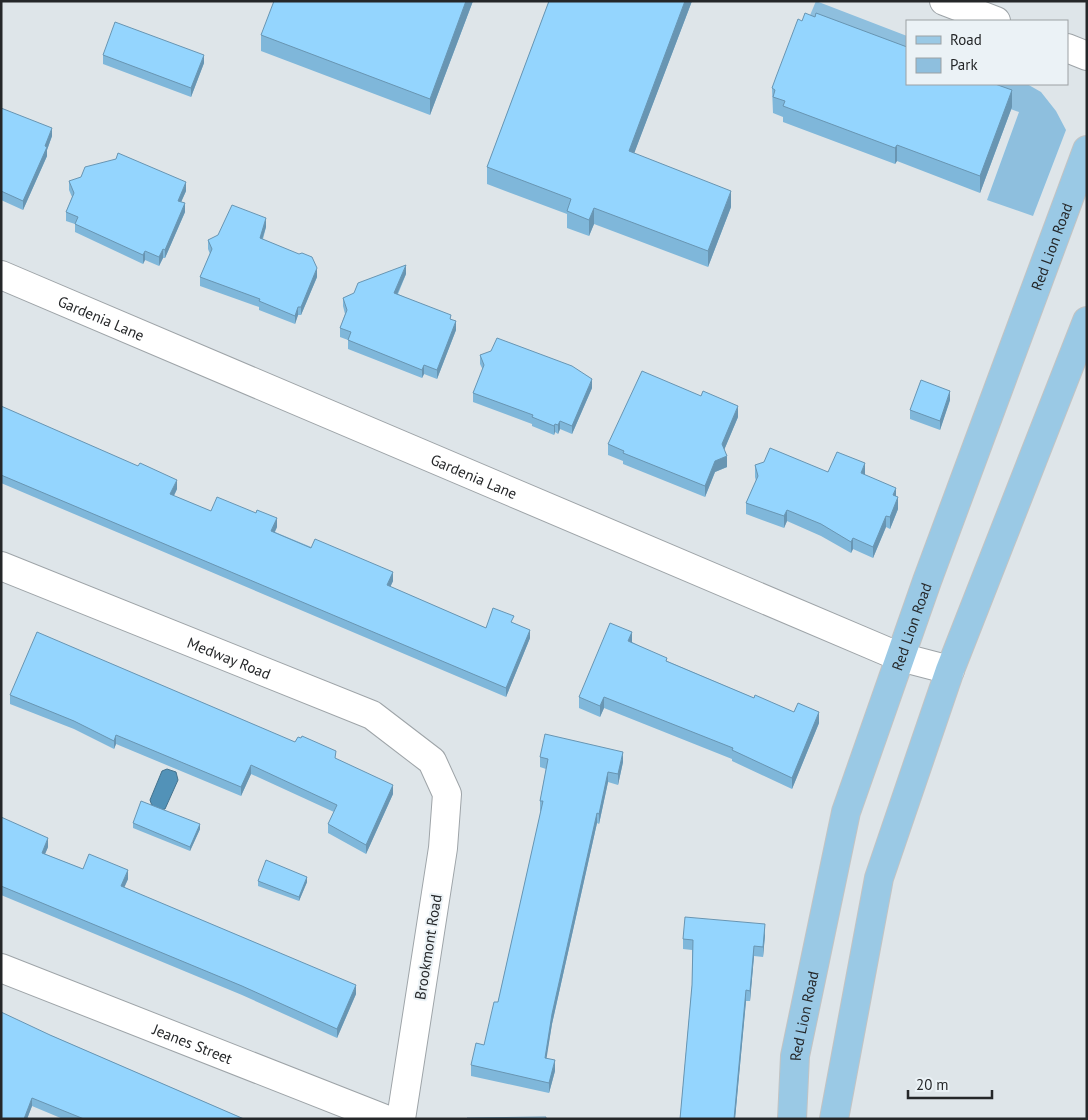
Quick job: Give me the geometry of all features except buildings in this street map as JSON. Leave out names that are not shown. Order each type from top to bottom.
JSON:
[{"type":"main road","name":"Red Lion Road","points":[[792,1119],[795,1056],[846,812],[900,657],[1087,150]]},
{"type":"main road","points":[[834,1119],[879,878],[950,670],[1087,321]]},
{"type":"street","points":[[944,1],[993,20]]},
{"type":"street","points":[[1068,48],[1087,56]]},
{"type":"street","name":"Gardenia Lane","points":[[1,275],[900,657],[950,670]]},
{"type":"street","name":"Medway Road","points":[[3,572],[372,715],[432,761],[439,776]]},
{"type":"street","name":"Brookmont Road","points":[[401,1119],[443,848],[447,794],[439,776]]},
{"type":"street","name":"Jeanes Street","points":[[1,968],[385,1119]]},
{"type":"green space","points":[[816,1],[906,36],[906,70],[803,32]]},
{"type":"green space","points":[[945,85],[1029,85],[1041,92],[1056,111],[1066,130],[1033,216],[987,200],[1019,112]]},
{"type":"shaded area","points":[[167,769],[176,772],[178,780],[165,809],[162,810],[154,807],[150,800],[162,771]]}]
